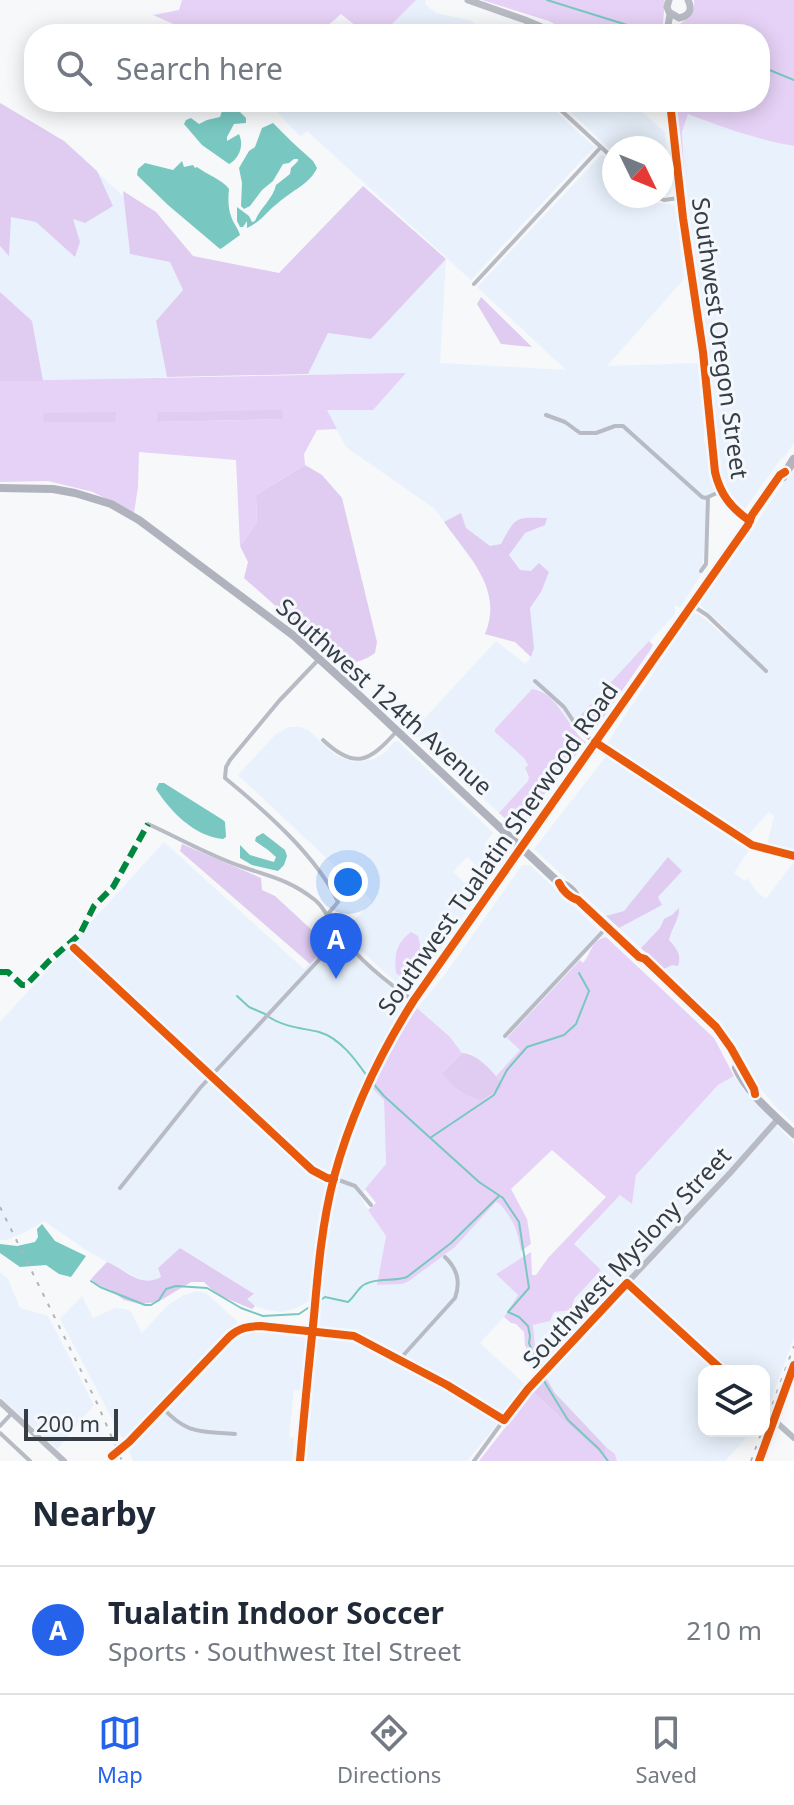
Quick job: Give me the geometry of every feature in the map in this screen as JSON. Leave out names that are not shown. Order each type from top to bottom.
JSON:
[{"type":"highway","name":"Southwest Tualatin Sherwood Road","points":[[300,1461],[322,1236],[334,1179],[366,1088],[414,1000],[794,459]]},
{"type":"main road","points":[[468,0],[534,24]]},
{"type":"main road","points":[[668,0],[668,24]]},
{"type":"main road","points":[[673,24],[688,15],[691,7],[689,1]]},
{"type":"main road","points":[[670,14],[679,18]]},
{"type":"main road","name":"Southwest Oregon Street","points":[[671,112],[703,352],[715,472],[721,491],[734,508],[750,521]]},
{"type":"main road","name":"Southwest 124th Avenue","points":[[0,488],[68,491],[120,509],[139,520],[320,658],[573,899],[578,900],[639,957],[645,959],[716,1027],[735,1054],[755,1094],[794,1134]]},
{"type":"main road","points":[[110,1458],[229,1337],[241,1329],[257,1326],[312,1331]]},
{"type":"main road","points":[[759,1461],[794,1365]]},
{"type":"street","points":[[474,284],[601,147],[563,112]]},
{"type":"street","points":[[674,199],[681,198]]},
{"type":"street","points":[[546,415],[565,422],[580,433],[596,433],[623,426],[702,497],[721,491]]},
{"type":"street","points":[[701,571],[706,564],[708,497]]},
{"type":"street","points":[[692,605],[707,615],[766,671]]},
{"type":"street","points":[[320,658],[230,760],[225,778],[253,801],[320,871],[338,902],[327,915]]},
{"type":"street","points":[[535,681],[564,707],[577,729],[595,742],[752,845],[794,856]]},
{"type":"street","points":[[323,740],[344,757],[359,759],[377,752],[397,731]]},
{"type":"street","points":[[148,824],[243,867],[288,882],[314,900],[341,936],[380,975],[414,1000]]},
{"type":"street","points":[[505,1036],[607,927]]},
{"type":"street","points":[[120,1188],[211,1076],[341,936]]},
{"type":"street","points":[[74,948],[315,1172],[355,1186],[371,1205]]},
{"type":"street","name":"Southwest Myslony Street","points":[[474,1461],[536,1380],[778,1119]]},
{"type":"street","points":[[399,1360],[452,1302],[458,1283],[454,1267],[445,1257]]},
{"type":"street","points":[[627,1283],[716,1365]]},
{"type":"street","points":[[312,1331],[354,1336],[474,1400],[504,1420]]},
{"type":"street","points":[[0,1402],[64,1461]]},
{"type":"street","points":[[770,1410],[779,1405]]},
{"type":"street","points":[[162,1406],[186,1428],[235,1434]]},
{"type":"street","points":[[0,1426],[12,1413]]},
{"type":"street","points":[[770,1416],[794,1438]]},
{"type":"street","points":[[0,1433],[28,1460]]},
{"type":"shaded area","points":[[182,0],[416,0],[392,24],[354,24],[341,14],[330,24],[173,24],[153,15],[179,10]]},
{"type":"shaded area","points":[[416,0],[426,0],[425,4],[436,13],[475,24],[392,24]]},
{"type":"shaded area","points":[[482,0],[665,1],[663,24],[554,24]]},
{"type":"shaded area","points":[[694,0],[794,0],[794,146],[754,137],[688,114],[682,132],[682,170],[677,112],[770,112],[770,24],[681,24],[694,7]]},
{"type":"shaded area","points":[[0,103],[64,141],[124,197],[130,254],[170,262],[183,291],[156,321],[167,377],[14,382],[0,368]]},
{"type":"shaded area","points":[[0,103],[64,141],[97,171],[113,206],[85,223],[73,219],[80,242],[75,257],[36,222],[11,217],[9,256],[0,246]]},
{"type":"shaded area","points":[[277,112],[557,112],[594,147],[471,280],[307,131],[301,137]]},
{"type":"shaded area","points":[[571,112],[642,112],[665,132],[665,136],[602,136],[602,142]]},
{"type":"shaded area","points":[[688,113],[794,146],[794,443],[745,509],[729,493],[721,471],[684,170],[682,132]]},
{"type":"shaded area","points":[[601,155],[602,208],[676,206],[684,279],[607,366],[698,363],[704,443],[707,442],[715,491],[704,498],[708,504],[702,573],[680,608],[675,605],[675,614],[569,725],[560,709],[540,690],[532,689],[495,729],[524,758],[529,777],[499,813],[412,732],[496,641],[525,664],[534,648],[530,608],[541,592],[517,605],[470,558],[435,509],[346,447],[308,374],[328,333],[371,339],[446,259],[440,363],[566,370],[477,287]]},
{"type":"shaded area","points":[[363,186],[446,259],[371,339],[328,333],[308,374],[167,377],[156,321],[183,290],[170,262],[130,254],[123,191],[156,212],[193,256],[279,273]]},
{"type":"shaded area","points":[[0,292],[32,321],[43,381],[0,381]]},
{"type":"shaded area","points":[[481,297],[532,347],[501,344],[477,304]]},
{"type":"shaded area","points":[[406,373],[373,410],[327,410],[337,429],[317,430],[304,454],[305,465],[256,495],[257,522],[240,546],[236,460],[139,452],[134,513],[93,492],[48,481],[0,482],[0,381]],"holes":[[[281,411],[282,419],[158,422],[159,412]]]},
{"type":"shaded area","points":[[282,410],[283,419],[157,422],[158,412]]},
{"type":"shaded area","points":[[116,412],[115,422],[44,422],[43,413]]},
{"type":"shaded area","points":[[305,465],[322,475],[342,498],[377,642],[375,653],[359,661],[341,664],[244,578],[248,562],[240,546],[257,522],[256,495]]},
{"type":"shaded area","points":[[794,467],[794,851],[767,845],[774,816],[769,812],[747,836],[607,743],[691,615],[696,613],[704,618],[723,635],[728,630],[701,606],[700,601]]},
{"type":"shaded area","points":[[461,513],[466,528],[490,546],[501,544],[514,523],[522,518],[547,518],[545,525],[525,533],[509,555],[520,570],[531,571],[539,563],[549,572],[530,608],[534,648],[531,657],[515,642],[485,634],[490,618],[487,588],[473,561],[444,522]]},
{"type":"shaded area","points":[[649,641],[653,645],[651,649],[596,728],[588,731],[576,720]]},
{"type":"shaded area","points":[[532,689],[549,697],[586,742],[547,792],[541,797],[537,796],[515,828],[499,813],[528,781],[525,768],[528,765],[495,729]]},
{"type":"shaded area","points":[[289,727],[308,730],[335,755],[354,762],[374,759],[398,741],[493,833],[485,843],[486,855],[497,866],[489,877],[467,857],[453,872],[477,896],[412,988],[405,989],[391,978],[342,933],[372,901],[238,775],[276,734]]},
{"type":"shaded area","points":[[607,755],[751,847],[734,873],[745,881],[747,878],[766,899],[794,861],[794,1124],[760,1088],[724,1029],[705,1008],[534,849]]},
{"type":"shaded area","points":[[164,842],[304,969],[337,935],[339,941],[408,1002],[330,1169],[315,1243],[310,1301],[282,1312],[255,1306],[246,1299],[254,1295],[180,1248],[158,1268],[161,1277],[154,1281],[142,1281],[86,1250],[44,1221],[7,1240],[0,1240],[0,1022]]},
{"type":"shaded area","points":[[182,844],[261,878],[262,890],[275,896],[328,945],[310,964],[180,851]]},
{"type":"shaded area","points":[[668,857],[682,871],[658,897],[662,905],[619,928],[606,916],[624,911]]},
{"type":"shaded area","points":[[522,865],[530,865],[606,937],[600,938],[508,1037],[520,1050],[496,1076],[470,1053],[462,1053],[450,1037],[417,1008],[443,977]]},
{"type":"shaded area","points":[[679,908],[669,940],[678,952],[679,962],[678,966],[664,969],[641,948],[660,928],[664,919]]},
{"type":"shaded area","points":[[411,932],[418,936],[421,949],[408,978],[404,979],[396,973],[396,955],[399,945]]},
{"type":"shaded area","points":[[606,937],[714,1038],[734,1076],[718,1085],[636,1175],[632,1204],[620,1195],[574,1244],[601,1270],[574,1299],[571,1310],[554,1312],[550,1321],[533,1325],[535,1346],[542,1366],[537,1372],[525,1345],[524,1332],[504,1317],[518,1295],[496,1274],[531,1252],[532,1275],[536,1275],[548,1258],[606,1197],[552,1150],[511,1189],[527,1219],[531,1244],[521,1251],[514,1225],[496,1202],[455,1247],[409,1281],[377,1285],[386,1236],[368,1210],[376,1203],[365,1189],[386,1164],[384,1100],[371,1087],[417,1008],[450,1037],[462,1053],[442,1073],[502,1083],[496,1076],[520,1050],[507,1038],[580,960],[583,963],[597,941]]},
{"type":"shaded area","points":[[462,1053],[484,1064],[502,1083],[501,1088],[481,1100],[454,1086],[442,1073]]},
{"type":"shaded area","points":[[734,1076],[794,1144],[794,1338],[770,1403],[770,1365],[698,1365],[698,1437],[747,1437],[725,1461],[617,1461],[615,1454],[567,1407],[549,1384],[535,1346],[533,1325],[550,1321],[554,1312],[573,1299],[601,1270],[574,1245],[620,1194],[632,1204],[636,1175],[718,1085]]},
{"type":"shaded area","points":[[371,1087],[384,1100],[386,1165],[360,1196],[386,1236],[377,1285],[402,1284],[455,1247],[496,1202],[517,1229],[522,1258],[497,1273],[518,1295],[504,1317],[480,1343],[526,1385],[467,1461],[304,1461],[322,1267],[333,1197],[345,1153]]},
{"type":"shaded area","points":[[180,1248],[254,1294],[247,1299],[255,1306],[252,1309],[216,1294],[204,1282],[191,1282],[158,1302],[140,1304],[124,1300],[91,1279],[107,1262],[133,1277],[153,1280],[161,1277],[158,1268]]},
{"type":"shaded area","points":[[0,1272],[8,1279],[20,1308],[48,1316],[94,1405],[57,1449],[0,1397]]},
{"type":"shaded area","points":[[196,1291],[206,1293],[238,1322],[132,1433],[122,1438],[60,1319],[82,1296],[93,1318],[115,1308],[126,1309],[131,1312],[142,1333],[167,1306]]},
{"type":"shaded area","points":[[254,1331],[302,1335],[307,1340],[302,1390],[294,1390],[289,1437],[294,1438],[292,1461],[133,1461],[128,1448],[229,1342]]},
{"type":"shaded area","points":[[546,1378],[555,1393],[606,1447],[604,1457],[533,1392]]},
{"type":"shaded area","points":[[533,1392],[603,1456],[606,1447],[615,1454],[617,1461],[479,1461]]},
{"type":"water","points":[[222,112],[240,112],[246,118],[246,123],[234,124],[227,137],[227,141],[239,134],[241,142],[238,155],[229,164],[202,145],[184,124],[191,118],[199,124],[220,117]]},
{"type":"water","points":[[273,123],[317,168],[305,183],[256,222],[247,228],[247,221],[240,227],[237,207],[252,222],[255,221],[276,185],[290,174],[298,161],[294,159],[283,164],[273,181],[250,206],[244,209],[241,206],[239,168],[255,147],[262,128]]},
{"type":"water","points":[[182,161],[184,167],[193,165],[229,189],[230,213],[240,235],[220,249],[137,175],[138,169],[145,163],[173,170]]},
{"type":"water","points":[[159,783],[164,783],[223,820],[226,837],[212,837],[184,822],[156,789]]},
{"type":"water","points":[[263,833],[285,850],[284,865],[278,871],[252,865],[240,858],[240,845],[250,855],[274,862],[276,857],[255,841]]},
{"type":"water","points":[[42,1224],[55,1241],[86,1256],[71,1277],[59,1274],[46,1265],[20,1267],[0,1253],[0,1244],[17,1246],[35,1242],[37,1229]]},
{"type":"waterway","points":[[547,0],[624,24]]},
{"type":"waterway","points":[[770,70],[794,80]]},
{"type":"waterway","points":[[430,1138],[494,1095],[507,1070],[527,1047],[564,1035],[576,1024],[589,991],[579,973]]},
{"type":"waterway","points":[[237,996],[249,1007],[265,1014]]},
{"type":"waterway","points":[[269,1017],[334,1039],[367,1076]]},
{"type":"waterway","points":[[372,1082],[479,1182],[503,1198],[519,1222],[529,1288],[508,1312],[528,1326],[529,1343],[540,1372]]},
{"type":"waterway","points":[[319,1301],[325,1297],[348,1302],[366,1284],[407,1277],[451,1243],[499,1196]]},
{"type":"waterway","points":[[91,1281],[145,1305],[151,1305],[159,1300],[166,1289],[176,1286],[207,1288],[241,1308],[263,1316],[299,1314],[311,1306]]},
{"type":"waterway","points":[[542,1378],[568,1420],[608,1461]]},
{"type":"railway","points":[[0,1207],[97,1403],[122,1461]]},
{"type":"railway","points":[[770,1411],[794,1346]]},
{"type":"railway","points":[[751,1461],[760,1437]]},
{"type":"marked path","points":[[0,972],[8,972],[26,985],[80,934],[94,906],[113,887],[148,824]]},
{"type":"cycle path","points":[[671,112],[703,352],[715,472],[727,500],[750,521]]},
{"type":"cycle path","points":[[300,1461],[326,1212],[349,1130],[378,1064],[414,1000],[785,472]]},
{"type":"cycle path","points":[[595,742],[752,845],[794,856]]},
{"type":"cycle path","points":[[559,883],[716,1027],[755,1094]]},
{"type":"cycle path","points":[[74,948],[312,1170],[334,1179]]},
{"type":"cycle path","points":[[112,1456],[229,1337],[252,1326],[354,1336],[447,1385],[504,1420],[528,1389],[627,1283],[716,1365]]},
{"type":"cycle path","points":[[759,1461],[794,1365]]},
{"type":"place","name":"Tualatin Indoor Soccer","points":[[336,979]]}]
